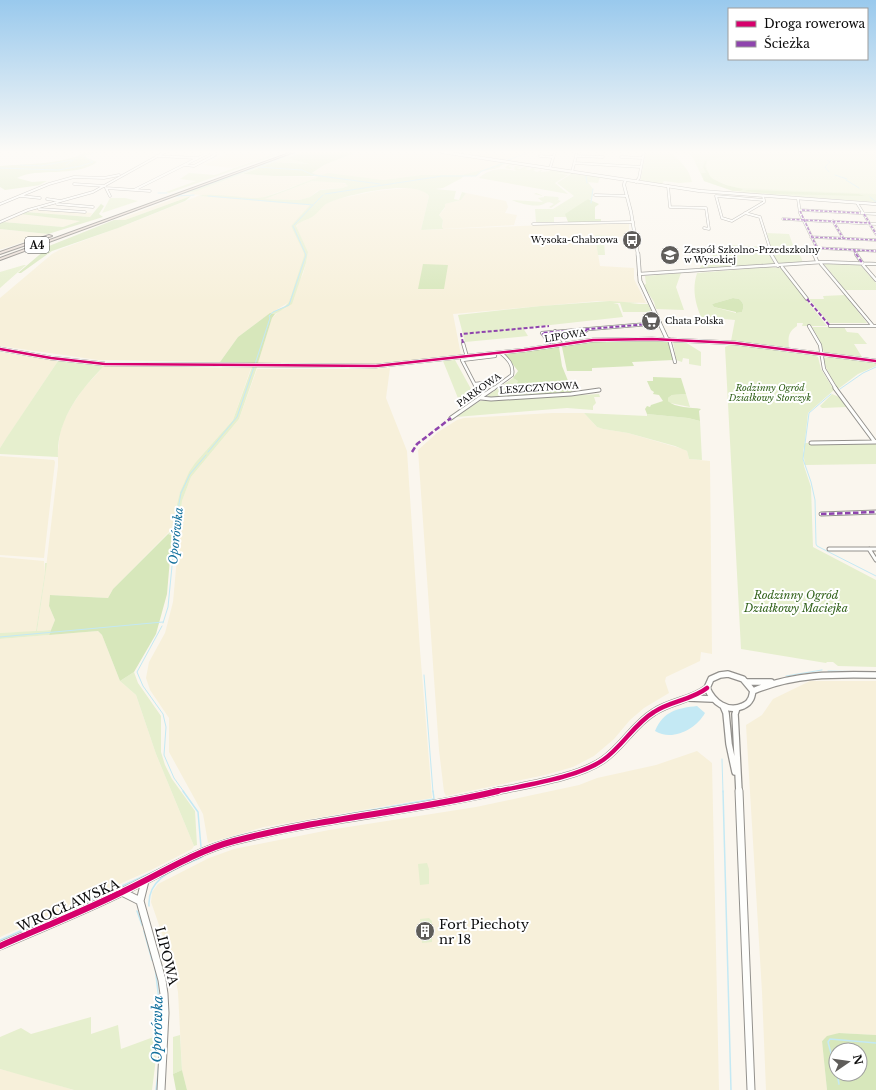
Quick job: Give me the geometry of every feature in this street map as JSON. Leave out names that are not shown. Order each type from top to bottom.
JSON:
[{"type":"highway","name":"A4","points":[[0,259],[149,203]]},
{"type":"highway","name":"A4","points":[[0,252],[102,220],[150,203]]},
{"type":"street","points":[[0,222],[36,208],[57,203]]},
{"type":"street","points":[[629,203],[633,222],[641,284],[669,339],[674,362]]},
{"type":"street","points":[[670,203],[670,207],[706,208],[709,229],[704,228]]},
{"type":"street","points":[[718,203],[722,218],[732,221],[763,203]]},
{"type":"street","points":[[799,203],[804,220],[817,248]]},
{"type":"street","points":[[857,203],[876,204]]},
{"type":"street","points":[[857,203],[876,234]]},
{"type":"street","points":[[54,204],[93,207]]},
{"type":"street","points":[[36,208],[85,212]]},
{"type":"street","points":[[800,210],[876,214]]},
{"type":"street","points":[[745,213],[760,216],[770,252],[778,266]]},
{"type":"street","points":[[783,219],[876,224]]},
{"type":"street","points":[[833,221],[843,238]]},
{"type":"street","points":[[533,224],[633,222]]},
{"type":"street","points":[[812,237],[876,240]]},
{"type":"street","points":[[817,261],[812,250],[817,248],[876,251]]},
{"type":"street","points":[[854,250],[876,280]]},
{"type":"street","points":[[639,274],[822,262],[876,265]]},
{"type":"street","points":[[807,299],[782,267],[821,264],[863,264]]},
{"type":"street","points":[[821,264],[874,326]]},
{"type":"street","points":[[552,346],[542,333],[660,323]]},
{"type":"street","points":[[809,326],[818,342],[824,369],[875,442]]},
{"type":"street","points":[[830,326],[874,326]]},
{"type":"street","points":[[555,338],[582,333],[587,330]]},
{"type":"street","points":[[555,331],[565,343]]},
{"type":"street","name":"LIPOWA","points":[[0,349],[51,358],[112,364],[376,366],[501,353],[565,343],[606,339],[669,339],[735,343],[876,360]]},
{"type":"street","points":[[463,343],[465,357]]},
{"type":"street","name":"PARKOWA","points":[[451,418],[481,398],[513,373],[513,367],[501,353]]},
{"type":"street","points":[[486,394],[479,392],[462,360],[495,356]]},
{"type":"street","points":[[475,384],[499,381]]},
{"type":"street","name":"LESZCZYNOWA","points":[[481,398],[491,399],[571,394],[599,390]]},
{"type":"street","points":[[811,442],[875,442]]},
{"type":"street","points":[[821,514],[876,512]]},
{"type":"street","points":[[829,549],[876,549]]},
{"type":"street","points":[[869,549],[876,560]]},
{"type":"street","points":[[712,699],[707,688],[711,679],[724,674],[736,675],[747,682],[753,691]]},
{"type":"street","points":[[753,691],[779,682],[821,674],[876,675]]},
{"type":"street","points":[[747,682],[779,682]]},
{"type":"street","name":"WROCŁAWSKA","points":[[0,946],[122,892],[203,852],[234,841],[309,825],[461,800],[579,772],[602,760],[653,712],[707,688]]},
{"type":"street","points":[[686,698],[712,699],[723,706],[737,708],[750,701],[753,691]]},
{"type":"street","points":[[723,706],[726,713],[729,744],[738,781]]},
{"type":"street","points":[[737,708],[735,714],[751,1090]]},
{"type":"street","name":"LIPOWA","points":[[145,881],[140,901],[162,980],[166,1013],[161,1090]]},
{"type":"street","points":[[122,892],[140,901]]},
{"type":"shaded area","points":[[163,203],[172,203],[125,220],[117,220]]},
{"type":"shaded area","points":[[181,203],[284,203],[311,205],[291,226],[305,253],[304,260],[289,302],[262,319],[238,337],[220,362],[98,360],[0,346],[0,298],[52,254],[61,249]]},
{"type":"shaded area","points":[[427,203],[421,230],[572,224],[629,224],[629,237],[595,235],[600,266],[634,268],[634,279],[646,303],[598,301],[453,314],[461,355],[382,364],[258,363],[272,318],[279,311],[286,308],[303,274],[308,252],[296,227],[299,223],[325,204]]},
{"type":"shaded area","points":[[507,203],[508,207],[505,213],[517,215],[514,225],[442,229],[443,220],[439,215],[445,208],[445,204]]},
{"type":"shaded area","points":[[36,209],[92,213],[90,217],[26,212]]},
{"type":"shaded area","points":[[20,214],[81,221],[63,227],[3,222]]},
{"type":"shaded area","points":[[0,229],[48,234],[0,249]]},
{"type":"shaded area","points":[[0,352],[58,361],[0,448]]},
{"type":"shaded area","points":[[104,366],[251,368],[233,420],[195,463],[189,473],[180,492],[174,527],[113,589],[108,598],[50,595],[49,606],[55,620],[51,630],[37,631],[58,466],[60,433],[64,420],[73,404],[83,389]]},
{"type":"shaded area","points":[[390,368],[386,398],[407,451],[420,650],[432,798],[264,827],[208,843],[203,814],[169,752],[169,718],[150,690],[146,678],[149,662],[165,633],[173,602],[182,501],[191,477],[239,419],[257,369]]},
{"type":"shaded area","points":[[552,413],[584,413],[597,427],[628,433],[683,449],[687,451],[689,459],[710,461],[712,654],[701,652],[700,661],[666,677],[665,681],[669,693],[644,708],[630,720],[614,739],[594,756],[573,767],[545,775],[446,796],[444,792],[439,750],[418,450],[438,432],[457,420],[464,418]]},
{"type":"shaded area","points":[[0,456],[54,460],[55,462],[44,558],[0,555]]},
{"type":"shaded area","points":[[0,557],[44,561],[45,572],[36,632],[0,633]]},
{"type":"shaded area","points":[[98,631],[102,635],[120,681],[136,695],[156,754],[194,846],[192,849],[151,870],[0,937],[0,639]]},
{"type":"shaded area","points":[[810,681],[876,681],[876,1035],[839,1033],[822,1040],[827,1090],[766,1090],[762,992],[746,725],[762,715],[773,699]]},
{"type":"shaded area","points":[[697,751],[712,763],[719,1090],[187,1090],[182,1070],[178,992],[173,965],[151,902],[152,892],[158,884],[209,858],[234,849],[329,830],[476,807],[579,785],[597,778],[656,765]]},
{"type":"shaded area","points":[[0,1069],[20,1074],[74,1090],[0,1090]]},
{"type":"green space","points":[[102,203],[101,204],[104,206],[99,214],[103,217],[48,234],[0,229],[0,223],[3,222],[63,227],[80,221],[20,214],[26,212],[90,217]]},
{"type":"green space","points":[[107,203],[132,203],[102,213]]},
{"type":"green space","points":[[172,203],[180,203],[118,228],[52,251],[21,273],[18,273],[45,250],[44,248],[114,220],[125,220]]},
{"type":"green space","points":[[283,203],[328,203],[310,218],[296,226],[308,252],[306,263],[292,304],[275,314],[270,313],[284,307],[289,302],[304,256],[291,226],[310,205]]},
{"type":"green space","points":[[427,203],[450,203],[445,204],[445,207],[439,215],[443,220],[443,229],[421,230]]},
{"type":"green space","points":[[522,203],[547,203],[541,205]]},
{"type":"green space","points":[[552,203],[558,203],[551,208],[549,207],[554,204]]},
{"type":"green space","points":[[563,203],[583,203],[566,217],[554,217],[554,223],[536,222],[535,209],[553,209]]},
{"type":"green space","points":[[582,203],[597,203],[599,204],[595,207],[595,219],[601,219],[601,222],[568,222],[565,214]]},
{"type":"green space","points":[[767,233],[789,234],[792,245],[801,257],[803,263],[778,264],[772,253]]},
{"type":"green space","points":[[595,235],[619,236],[604,241],[605,255],[598,255]]},
{"type":"green space","points":[[732,245],[768,247],[768,252],[775,265],[697,270],[721,248]]},
{"type":"green space","points":[[822,263],[864,264],[860,265]]},
{"type":"green space","points":[[423,264],[448,265],[444,289],[418,289]]},
{"type":"green space","points":[[824,264],[860,265],[876,283],[876,290],[845,290]]},
{"type":"green space","points":[[26,265],[0,288],[0,272]]},
{"type":"green space","points":[[769,267],[781,268],[827,326],[802,326],[803,323],[797,323],[797,326],[789,335],[789,348],[731,341],[735,320],[701,317],[695,295],[695,279],[697,273]],"holes":[[[733,298],[739,299],[743,305],[742,312],[736,313],[714,307],[712,304]]]},
{"type":"green space","points":[[681,273],[676,287],[684,310],[656,309],[654,302],[643,285],[646,284],[645,276]]},
{"type":"green space","points":[[845,295],[867,323],[829,323],[809,299],[824,299],[823,296]]},
{"type":"green space","points":[[733,298],[739,299],[743,303],[742,312],[736,313],[714,307],[712,304]]},
{"type":"green space","points":[[610,301],[639,303],[630,304],[648,304],[652,312],[623,312],[620,303],[613,303],[618,304],[623,317],[523,328],[528,336],[465,342],[458,315],[541,306]]},
{"type":"green space","points":[[270,313],[275,314],[272,318],[258,363],[220,362],[238,337]]},
{"type":"green space","points":[[812,327],[844,327],[847,332],[858,333],[867,344],[854,344],[862,357],[824,352]]},
{"type":"green space","points":[[607,340],[666,341],[668,342],[673,360],[632,362],[634,366],[592,368],[592,371],[567,371],[562,347]]},
{"type":"green space","points":[[673,341],[685,342],[701,352],[701,366],[689,364],[689,359],[683,358],[682,362],[676,360]]},
{"type":"green space","name":"Rodzinny Ogród Działkowy Maciejka","points":[[731,344],[814,355],[818,357],[821,369],[834,390],[808,413],[803,458],[811,487],[813,547],[876,580],[876,667],[838,666],[833,662],[826,663],[741,649],[725,347]]},
{"type":"green space","points":[[559,347],[562,366],[573,393],[529,396],[530,392],[526,382],[518,387],[516,385],[518,381],[513,378],[518,371],[505,354]]},
{"type":"green space","name":"Rodzinny Ogród Działkowy Storczyk","points":[[829,357],[876,363],[876,366],[858,374],[838,389],[827,370],[823,358]]},
{"type":"green space","points":[[455,360],[476,398],[462,408],[443,361]]},
{"type":"green space","points":[[58,361],[104,366],[86,385],[71,407],[61,431],[58,444],[58,457],[0,454],[0,448]]},
{"type":"green space","points":[[252,367],[257,367],[239,419],[191,477],[182,501],[179,534],[168,534],[174,527],[180,492],[189,472],[195,463],[233,420]]},
{"type":"green space","points":[[653,377],[681,378],[686,394],[672,395],[668,398],[668,401],[679,406],[701,409],[699,411],[700,421],[688,418],[647,414],[645,409],[647,406],[650,407],[651,405],[663,401],[659,395],[653,394],[654,392],[651,390],[647,381],[653,381]]},
{"type":"green space","points":[[513,378],[518,381],[516,385],[517,387],[526,381],[530,392],[529,396],[490,398],[487,396]]},
{"type":"green space","points":[[599,394],[600,397],[594,397],[596,403],[593,406],[593,410],[567,408],[456,417],[480,401]]},
{"type":"green space","points":[[686,394],[690,407],[670,403],[668,401],[668,398],[672,395]]},
{"type":"green space","points":[[832,394],[839,397],[847,407],[822,408],[820,406]]},
{"type":"green space","points":[[584,413],[647,416],[647,414],[688,418],[700,421],[702,460],[689,459],[687,451],[675,446],[628,433],[597,427]]},
{"type":"green space","points":[[805,443],[876,443],[876,464],[805,465],[803,451]]},
{"type":"green space","points":[[168,534],[172,535],[167,594],[156,634],[134,672],[120,681],[102,635],[98,631],[49,635],[55,620],[49,606],[50,595],[108,598],[113,589]]},
{"type":"green space","points":[[45,563],[47,563],[37,631],[51,630],[49,635],[0,639],[0,633],[36,631]]},
{"type":"green space","points":[[134,672],[138,683],[161,716],[161,752],[165,765],[172,779],[195,811],[197,845],[194,846],[156,754],[136,695],[120,681]]},
{"type":"green space","points":[[427,863],[429,869],[429,884],[420,885],[418,864]]},
{"type":"green space","points":[[429,918],[432,921],[432,942],[422,943],[420,919]]},
{"type":"green space","points":[[91,1017],[91,1034],[118,1025],[121,1049],[159,1035],[152,1090],[74,1090],[0,1069],[0,1037],[21,1028],[31,1034]]},
{"type":"green space","points":[[839,1033],[876,1035],[876,1090],[827,1090],[822,1041],[827,1036]]},
{"type":"green space","points":[[180,1035],[182,1070],[173,1074],[173,1037]]},
{"type":"green space","points":[[182,1070],[187,1090],[176,1090],[173,1074]]},
{"type":"water","points":[[697,706],[705,713],[690,729],[669,735],[655,731],[662,719],[672,712]]},
{"type":"waterway","points":[[288,203],[313,205],[294,225]]},
{"type":"waterway","name":"Oporówka","points":[[255,364],[270,318],[269,316],[273,312],[289,305],[306,255],[293,226]]},
{"type":"waterway","points":[[725,341],[787,348]]},
{"type":"waterway","points":[[866,358],[873,359]]},
{"type":"waterway","name":"Oporówka","points":[[208,452],[237,417],[254,367]]},
{"type":"waterway","points":[[840,389],[863,373],[876,367]]},
{"type":"waterway","points":[[831,394],[809,413],[803,459],[811,482],[815,500],[816,544],[817,546],[876,576]]},
{"type":"waterway","name":"Oporówka","points":[[163,623],[168,607],[177,515],[181,493],[190,474],[206,455]]},
{"type":"waterway","points":[[0,637],[163,622]]},
{"type":"waterway","name":"Oporówka","points":[[162,626],[137,672],[143,686],[163,714],[166,727],[164,755],[174,778],[184,792]]},
{"type":"waterway","points":[[786,676],[822,670]]},
{"type":"waterway","points":[[828,671],[876,672]]},
{"type":"waterway","points":[[424,675],[433,792]]},
{"type":"waterway","points":[[722,759],[723,792]]},
{"type":"waterway","name":"Oporówka","points":[[183,791],[198,812],[201,847]]},
{"type":"waterway","points":[[315,820],[434,799],[433,791]]},
{"type":"waterway","points":[[723,791],[731,1090]]},
{"type":"waterway","points":[[0,940],[196,851],[236,836],[251,833]]},
{"type":"waterway","name":"Oporówka","points":[[149,906],[153,887],[159,880],[175,869],[202,857]]},
{"type":"waterway","name":"Oporówka","points":[[137,911],[142,925]]},
{"type":"waterway","name":"Oporówka","points":[[144,931],[152,960]]},
{"type":"waterway","name":"Oporówka","points":[[155,967],[159,998],[160,1028],[156,1090]]},
{"type":"waterway","points":[[828,1042],[830,1039],[864,1042]]},
{"type":"waterway","points":[[868,1042],[876,1043]]},
{"type":"marked path","points":[[802,210],[861,213]]},
{"type":"marked path","points":[[800,211],[817,248],[876,251]]},
{"type":"marked path","points":[[864,214],[876,234]]},
{"type":"marked path","points":[[783,219],[870,223]]},
{"type":"marked path","points":[[833,221],[843,238]]},
{"type":"marked path","points":[[811,237],[876,240]]},
{"type":"marked path","points":[[854,250],[863,264]]},
{"type":"marked path","points":[[807,299],[830,326]]},
{"type":"marked path","points":[[552,346],[542,333],[660,323]]},
{"type":"marked path","points":[[463,343],[461,334],[549,326]]},
{"type":"marked path","points":[[555,338],[582,333],[587,330]]},
{"type":"marked path","points":[[412,452],[417,444],[451,418]]},
{"type":"marked path","points":[[821,514],[876,512]]},
{"type":"cycle path","points":[[0,349],[51,358],[105,364],[376,366],[524,350],[593,340],[652,339],[735,343],[876,361]]},
{"type":"cycle path","points":[[0,946],[122,892],[203,852],[233,841],[309,825],[461,800],[579,772],[603,760],[653,712],[673,702],[702,692],[707,688]]},
{"type":"place","name":"Wysoka-Chabrowa","points":[[632,240]]},
{"type":"place","name":"Zespół Szkolno-Przedszkolny w Wysokiej","points":[[670,255]]},
{"type":"place","name":"Chata Polska","points":[[651,321]]},
{"type":"place","name":"Fort Piechoty nr 18","points":[[425,931]]}]
